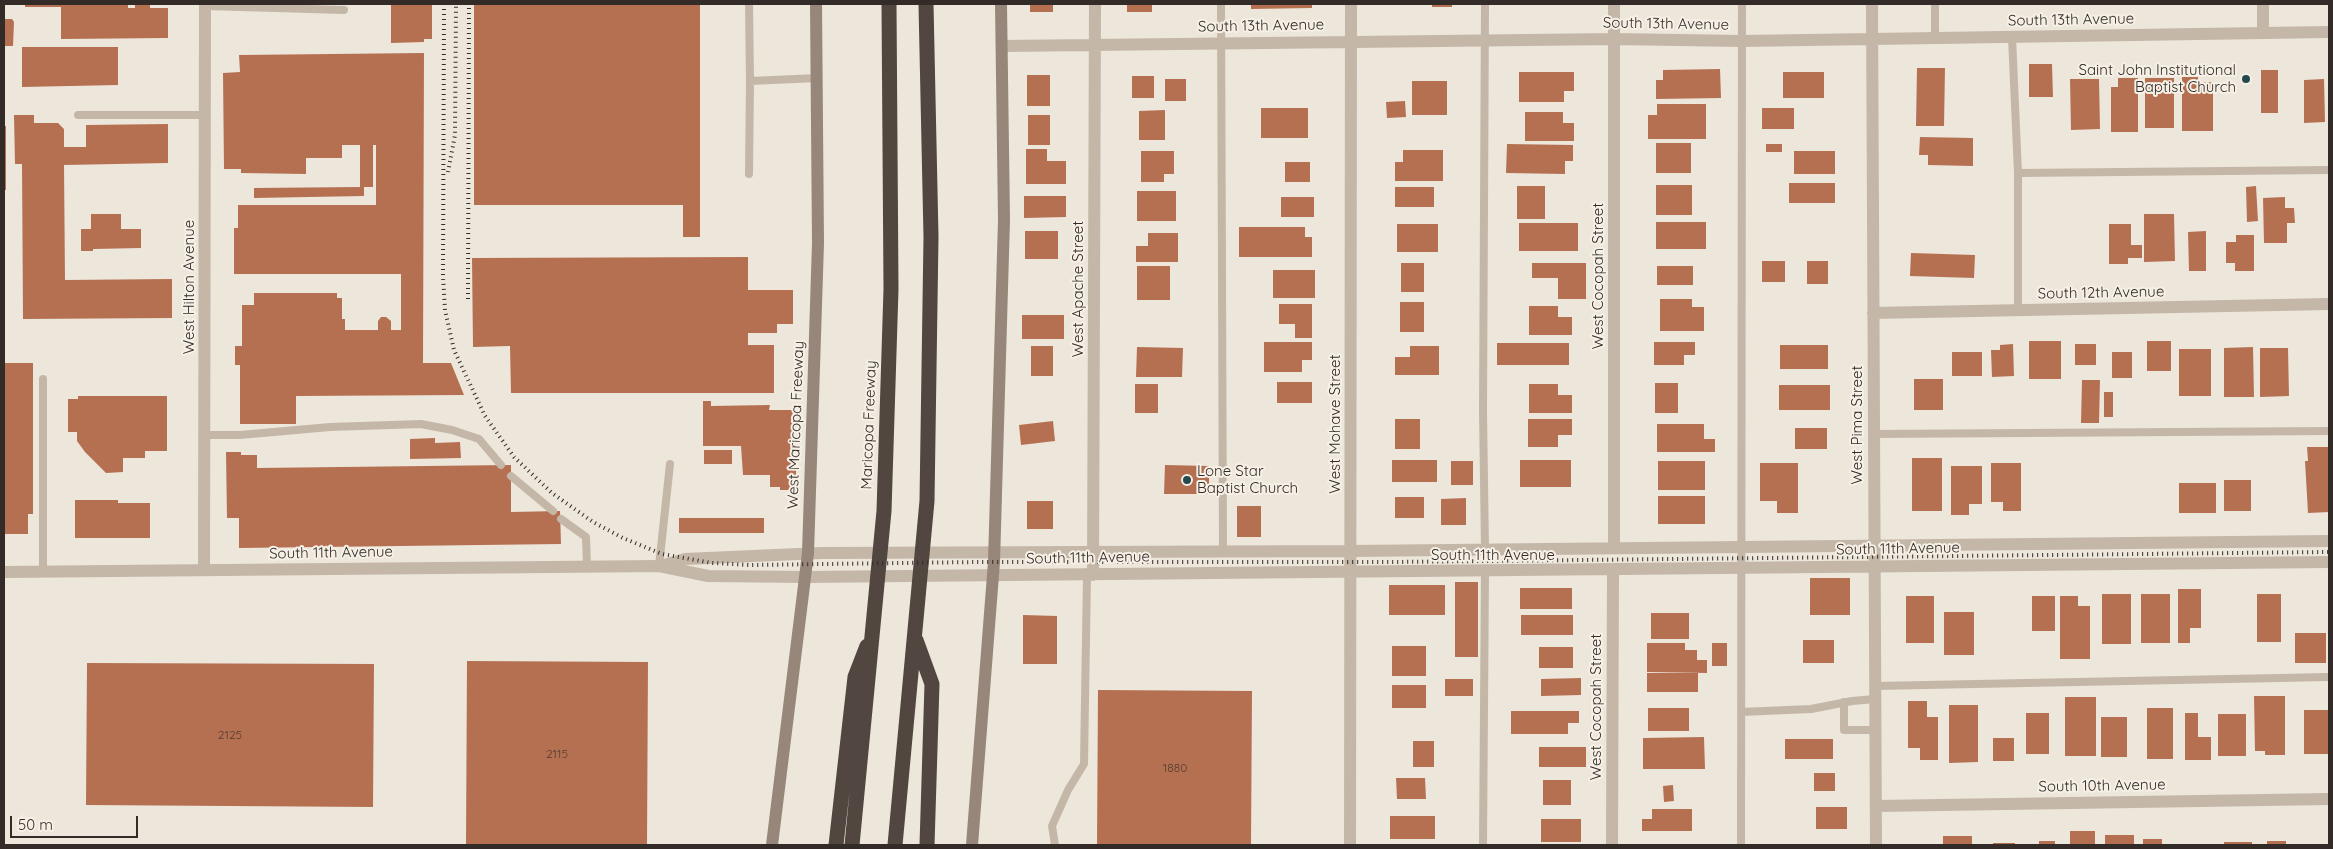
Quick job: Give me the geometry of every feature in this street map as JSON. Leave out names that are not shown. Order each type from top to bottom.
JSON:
[{"type":"highway","name":"Maricopa Freeway","points":[[852,845],[884,510],[891,289],[889,4]]},
{"type":"highway","points":[[895,845],[928,500],[932,237],[926,4]]},
{"type":"highway","points":[[836,845],[855,677],[874,628]]},
{"type":"highway","points":[[914,634],[932,684],[927,845]]},
{"type":"main road","name":"West Maricopa Freeway","points":[[772,845],[808,553],[816,319],[818,78],[816,4]]},
{"type":"main road","points":[[972,845],[994,576],[1004,220],[1001,4]]},
{"type":"street","name":"West Apache Street","points":[[1090,575],[1093,552],[1095,4]]},
{"type":"street","name":"West Mohave Street","points":[[1350,845],[1351,4]]},
{"type":"street","name":"West Cocopah Street","points":[[1614,4],[1614,548]]},
{"type":"street","name":"West Pima Street","points":[[1872,4],[1876,845]]},
{"type":"street","points":[[2263,4],[2263,32]]},
{"type":"street","name":"West Hilton Avenue","points":[[204,570],[205,5]]},
{"type":"street","name":"South 13th Avenue","points":[[1003,46],[1614,39],[1741,41],[2329,32]]},
{"type":"street","name":"South 12th Avenue","points":[[1873,313],[2329,304]]},
{"type":"street","name":"South 11th Avenue","points":[[659,566],[685,559],[808,553],[1351,551],[2329,542]]},
{"type":"street","name":"South 11th Avenue","points":[[4,572],[659,566],[708,576],[806,577],[2329,562]]},
{"type":"street","name":"West Cocopah Street","points":[[1612,845],[1613,570]]},
{"type":"street","name":"South 10th Avenue","points":[[1876,806],[2329,799]]},
{"type":"lane","points":[[749,4],[749,174]]},
{"type":"lane","points":[[1221,4],[1223,551]]},
{"type":"lane","points":[[1485,4],[1483,402],[1485,549]]},
{"type":"lane","points":[[1741,845],[1742,4]]},
{"type":"lane","points":[[1935,4],[1936,38]]},
{"type":"lane","points":[[205,5],[344,10]]},
{"type":"lane","points":[[2012,37],[2018,172],[2018,311]]},
{"type":"lane","points":[[750,81],[818,78]]},
{"type":"lane","points":[[78,115],[205,115]]},
{"type":"lane","points":[[2018,172],[2329,170]]},
{"type":"lane","points":[[42,379],[42,572]]},
{"type":"lane","points":[[205,435],[240,435],[330,427],[421,424],[452,430],[479,439],[501,465]]},
{"type":"lane","points":[[1874,434],[2329,431]]},
{"type":"lane","points":[[659,566],[670,464]]},
{"type":"lane","points":[[511,476],[553,511]]},
{"type":"lane","points":[[561,519],[586,536],[587,566]]},
{"type":"lane","points":[[1483,845],[1485,571]]},
{"type":"lane","points":[[1055,845],[1052,826],[1068,790],[1084,764],[1090,575]]},
{"type":"lane","points":[[1741,712],[1811,710],[1875,693],[2329,677]]},
{"type":"lane","points":[[1844,702],[1844,730],[1876,730]]},
{"type":"building","points":[[25,4],[128,4],[128,8],[135,8],[135,4],[150,4],[150,8],[168,8],[168,38],[61,39],[61,7],[25,7]]},
{"type":"building","points":[[391,4],[432,4],[432,39],[424,39],[424,42],[391,43]]},
{"type":"building","points":[[474,4],[700,4],[700,237],[683,237],[683,205],[474,205]]},
{"type":"building","points":[[1030,4],[1053,4],[1053,12],[1030,12]]},
{"type":"building","points":[[1127,4],[1152,4],[1152,12],[1127,12]]},
{"type":"building","points":[[1251,4],[1312,4],[1312,8],[1251,9]]},
{"type":"building","points":[[1432,4],[1452,4],[1452,7],[1432,7]]},
{"type":"building","points":[[4,19],[12,19],[14,22],[13,46],[4,46]]},
{"type":"building","points":[[22,47],[118,47],[118,85],[22,87]]},
{"type":"building","points":[[424,53],[423,363],[451,363],[464,395],[296,396],[296,424],[240,424],[240,365],[235,365],[235,346],[242,346],[242,305],[254,305],[254,293],[337,293],[337,298],[342,298],[342,319],[345,319],[345,330],[378,330],[378,321],[381,317],[386,317],[391,321],[391,330],[401,330],[401,274],[234,274],[234,228],[238,228],[238,205],[376,205],[376,145],[373,145],[373,187],[364,187],[364,196],[254,198],[254,188],[360,187],[360,145],[342,145],[342,158],[306,158],[306,174],[241,173],[241,169],[224,169],[223,73],[240,72],[239,55]]},
{"type":"building","points":[[2029,64],[2052,64],[2053,97],[2029,97]]},
{"type":"building","points":[[1917,68],[1945,68],[1944,126],[1916,126]]},
{"type":"building","points":[[1720,69],[1721,98],[1656,99],[1656,80],[1663,80],[1663,70]]},
{"type":"building","points":[[2261,70],[2278,70],[2278,113],[2261,113]]},
{"type":"building","points":[[1519,72],[1574,72],[1574,91],[1564,91],[1564,102],[1519,102]]},
{"type":"building","points":[[1783,72],[1824,72],[1824,98],[1783,98]]},
{"type":"building","points":[[1027,75],[1050,75],[1050,106],[1027,106]]},
{"type":"building","points":[[1132,76],[1154,76],[1154,98],[1132,98]]},
{"type":"building","points":[[2182,77],[2198,77],[2198,83],[2213,82],[2213,131],[2182,131]]},
{"type":"building","points":[[2118,78],[2138,78],[2138,132],[2111,132],[2111,87],[2118,87]]},
{"type":"building","points":[[2145,78],[2174,78],[2174,128],[2145,128]]},
{"type":"building","points":[[1165,79],[1186,79],[1186,101],[1165,101]]},
{"type":"building","points":[[2070,79],[2099,79],[2100,129],[2071,130]]},
{"type":"building","points":[[2324,79],[2325,122],[2304,123],[2304,80]]},
{"type":"building","points":[[1412,81],[1447,81],[1447,115],[1412,115]]},
{"type":"building","points":[[1405,101],[1406,117],[1387,118],[1386,102]]},
{"type":"building","points":[[1657,104],[1706,104],[1706,139],[1648,139],[1648,115],[1657,115]]},
{"type":"building","points":[[1261,108],[1308,108],[1308,138],[1261,138]]},
{"type":"building","points":[[1762,108],[1794,108],[1794,129],[1762,129]]},
{"type":"building","points":[[1165,110],[1165,140],[1139,140],[1139,111]]},
{"type":"building","points":[[1525,112],[1563,112],[1563,123],[1574,123],[1574,141],[1525,141]]},
{"type":"building","points":[[14,115],[34,115],[34,123],[58,123],[64,129],[64,147],[86,147],[86,125],[168,124],[168,163],[64,165],[65,280],[172,279],[172,318],[23,319],[22,164],[15,164]]},
{"type":"building","points":[[1028,115],[1050,115],[1050,145],[1028,145]]},
{"type":"building","points":[[4,126],[6,126],[6,190],[4,190]]},
{"type":"building","points":[[1920,137],[1973,138],[1973,166],[1928,165],[1928,155],[1919,155]]},
{"type":"building","points":[[1656,143],[1691,143],[1691,173],[1656,173]]},
{"type":"building","points":[[1507,144],[1573,145],[1573,161],[1565,161],[1565,174],[1506,173]]},
{"type":"building","points":[[1766,144],[1782,144],[1782,152],[1766,152]]},
{"type":"building","points":[[1026,149],[1047,149],[1047,161],[1066,161],[1066,184],[1026,184]]},
{"type":"building","points":[[1403,150],[1443,150],[1443,181],[1395,181],[1395,162],[1403,162]]},
{"type":"building","points":[[1141,151],[1174,151],[1174,174],[1164,174],[1164,182],[1141,182]]},
{"type":"building","points":[[1794,151],[1835,151],[1835,174],[1794,174]]},
{"type":"building","points":[[1285,162],[1310,162],[1310,182],[1285,182]]},
{"type":"building","points":[[1789,183],[1835,183],[1835,203],[1789,203]]},
{"type":"building","points":[[1656,185],[1692,185],[1692,215],[1656,215]]},
{"type":"building","points":[[1517,186],[1545,186],[1545,219],[1517,219]]},
{"type":"building","points":[[2256,186],[2258,221],[2247,222],[2246,187]]},
{"type":"building","points":[[1395,187],[1434,187],[1434,207],[1395,207]]},
{"type":"building","points":[[1137,191],[1176,191],[1176,221],[1137,221]]},
{"type":"building","points":[[1024,196],[1066,196],[1066,217],[1024,218]]},
{"type":"building","points":[[1281,197],[1314,197],[1314,217],[1281,217]]},
{"type":"building","points":[[2285,197],[2285,208],[2294,208],[2295,223],[2287,223],[2287,243],[2264,243],[2263,198]]},
{"type":"building","points":[[91,214],[121,214],[121,229],[141,229],[141,248],[81,251],[81,229],[91,229]]},
{"type":"building","points":[[2144,214],[2174,214],[2175,261],[2144,262]]},
{"type":"building","points":[[1656,222],[1706,222],[1706,249],[1656,249]]},
{"type":"building","points":[[1519,223],[1578,223],[1578,251],[1519,251]]},
{"type":"building","points":[[1397,224],[1438,224],[1438,252],[1397,252]]},
{"type":"building","points":[[2109,224],[2131,224],[2131,245],[2142,245],[2142,258],[2128,258],[2128,264],[2109,264]]},
{"type":"building","points":[[1239,227],[1305,227],[1305,237],[1312,237],[1312,257],[1239,257]]},
{"type":"building","points":[[1025,231],[1058,231],[1058,259],[1025,259]]},
{"type":"building","points":[[2206,231],[2206,271],[2189,271],[2188,232]]},
{"type":"building","points":[[1148,233],[1178,233],[1178,262],[1136,262],[1136,246],[1148,246]]},
{"type":"building","points":[[2236,235],[2254,235],[2254,271],[2235,271],[2235,263],[2226,263],[2226,242],[2236,242]]},
{"type":"building","points":[[1911,253],[1975,255],[1974,278],[1910,276]]},
{"type":"building","points":[[748,257],[748,290],[793,290],[793,324],[777,324],[777,333],[748,333],[748,345],[774,345],[774,393],[511,393],[510,346],[473,347],[472,258]]},
{"type":"building","points":[[1762,261],[1785,261],[1785,282],[1762,282]]},
{"type":"building","points":[[1807,261],[1828,261],[1828,284],[1807,284]]},
{"type":"building","points":[[1401,263],[1424,263],[1424,292],[1401,292]]},
{"type":"building","points":[[1532,263],[1586,263],[1586,299],[1558,299],[1558,278],[1532,278]]},
{"type":"building","points":[[1137,266],[1170,266],[1170,300],[1137,300]]},
{"type":"building","points":[[1657,266],[1693,266],[1693,285],[1657,285]]},
{"type":"building","points":[[1273,270],[1315,270],[1315,298],[1273,298]]},
{"type":"building","points":[[1660,299],[1692,299],[1692,307],[1704,307],[1704,331],[1660,331]]},
{"type":"building","points":[[1400,302],[1424,302],[1424,332],[1400,332]]},
{"type":"building","points":[[1279,304],[1312,304],[1312,338],[1295,338],[1295,324],[1279,324]]},
{"type":"building","points":[[1529,306],[1558,306],[1558,317],[1572,317],[1572,335],[1529,335]]},
{"type":"building","points":[[1022,315],[1064,315],[1064,339],[1022,339]]},
{"type":"building","points":[[2029,341],[2061,341],[2061,379],[2029,379]]},
{"type":"building","points":[[2147,341],[2171,341],[2171,371],[2147,371]]},
{"type":"building","points":[[1264,342],[1312,342],[1312,360],[1302,360],[1302,372],[1264,372]]},
{"type":"building","points":[[1654,342],[1695,342],[1695,355],[1684,355],[1684,365],[1654,365]]},
{"type":"building","points":[[1497,343],[1569,343],[1569,365],[1497,365]]},
{"type":"building","points":[[2013,344],[2014,376],[1992,377],[1991,350],[2000,350],[2000,345]]},
{"type":"building","points":[[2075,344],[2096,344],[2096,365],[2075,365]]},
{"type":"building","points":[[1780,345],[1828,345],[1828,369],[1780,369]]},
{"type":"building","points":[[1031,346],[1053,346],[1053,376],[1031,376]]},
{"type":"building","points":[[1410,346],[1439,346],[1439,375],[1395,375],[1395,357],[1410,357]]},
{"type":"building","points":[[1137,347],[1183,348],[1182,377],[1136,377]]},
{"type":"building","points":[[2253,347],[2254,397],[2224,397],[2224,348]]},
{"type":"building","points":[[2260,348],[2288,348],[2289,396],[2260,397]]},
{"type":"building","points":[[2179,349],[2211,349],[2211,396],[2179,396]]},
{"type":"building","points":[[1952,352],[1982,352],[1982,376],[1952,376]]},
{"type":"building","points":[[2112,352],[2132,352],[2132,378],[2112,378]]},
{"type":"building","points":[[4,363],[33,363],[33,514],[28,514],[28,534],[4,534]]},
{"type":"building","points":[[1914,379],[1943,379],[1943,410],[1914,410]]},
{"type":"building","points":[[2082,380],[2100,380],[2099,423],[2081,423]]},
{"type":"building","points":[[1277,382],[1312,382],[1312,403],[1277,403]]},
{"type":"building","points":[[1655,383],[1678,383],[1678,413],[1655,413]]},
{"type":"building","points":[[1135,384],[1158,384],[1158,413],[1135,413]]},
{"type":"building","points":[[1529,384],[1558,384],[1558,395],[1572,395],[1572,413],[1529,413]]},
{"type":"building","points":[[1779,385],[1830,385],[1830,410],[1779,410]]},
{"type":"building","points":[[2104,392],[2113,392],[2113,417],[2104,417]]},
{"type":"building","points":[[78,396],[167,396],[167,451],[145,451],[145,458],[123,458],[123,472],[106,473],[77,441],[77,432],[68,432],[68,399],[78,399]]},
{"type":"building","points":[[703,401],[711,401],[711,406],[770,405],[769,410],[793,410],[793,466],[796,466],[796,490],[780,490],[780,487],[770,487],[770,475],[743,475],[741,446],[703,446]]},
{"type":"building","points":[[1395,419],[1420,419],[1420,449],[1395,449]]},
{"type":"building","points":[[1528,419],[1572,419],[1572,435],[1558,435],[1558,447],[1528,447]]},
{"type":"building","points":[[1053,421],[1055,441],[1021,445],[1019,425]]},
{"type":"building","points":[[1657,424],[1704,424],[1704,439],[1715,439],[1715,452],[1657,452]]},
{"type":"building","points":[[1795,428],[1827,428],[1827,449],[1795,449]]},
{"type":"building","points":[[435,438],[435,443],[460,442],[461,458],[410,459],[410,439]]},
{"type":"building","points":[[2307,447],[2329,447],[2329,512],[2308,513],[2305,461],[2308,461]]},
{"type":"building","points":[[704,450],[732,450],[732,464],[704,464]]},
{"type":"building","points":[[226,452],[241,452],[241,455],[257,455],[257,468],[511,465],[511,512],[560,511],[561,544],[239,548],[239,518],[227,518]]},
{"type":"building","points":[[1912,458],[1942,458],[1942,511],[1912,511]]},
{"type":"building","points":[[1392,460],[1437,460],[1437,482],[1392,482]]},
{"type":"building","points":[[1520,460],[1571,460],[1571,487],[1520,487]]},
{"type":"building","points":[[1451,461],[1473,461],[1473,485],[1451,485]]},
{"type":"building","points":[[1658,461],[1705,461],[1705,490],[1658,490]]},
{"type":"building","points":[[1760,463],[1798,463],[1798,513],[1777,513],[1777,501],[1760,501]]},
{"type":"building","points":[[1991,463],[2021,463],[2021,511],[2003,511],[2003,502],[1991,502]]},
{"type":"building","name":"Lone Star Baptist Church","points":[[1165,465],[1209,466],[1209,494],[1164,494]]},
{"type":"building","points":[[1951,466],[1982,466],[1982,504],[1969,504],[1969,515],[1951,515]]},
{"type":"building","points":[[2224,480],[2251,480],[2251,511],[2224,511]]},
{"type":"building","points":[[2179,483],[2216,483],[2216,513],[2179,513]]},
{"type":"building","points":[[1658,496],[1705,496],[1705,524],[1658,524]]},
{"type":"building","points":[[1395,497],[1424,497],[1424,518],[1395,518]]},
{"type":"building","points":[[1466,498],[1466,525],[1441,525],[1441,499]]},
{"type":"building","points":[[75,500],[118,500],[118,503],[150,503],[150,538],[75,538]]},
{"type":"building","points":[[1027,501],[1053,501],[1053,529],[1027,529]]},
{"type":"building","points":[[1237,506],[1261,506],[1261,537],[1237,537]]},
{"type":"building","points":[[679,518],[764,518],[764,533],[679,533]]},
{"type":"building","points":[[1810,578],[1850,578],[1850,615],[1810,615]]},
{"type":"building","points":[[1455,582],[1478,582],[1478,657],[1455,657]]},
{"type":"building","points":[[1389,585],[1445,585],[1445,615],[1389,615]]},
{"type":"building","points":[[1520,588],[1572,588],[1572,609],[1520,609]]},
{"type":"building","points":[[2178,589],[2201,589],[2201,628],[2190,628],[2190,643],[2178,643]]},
{"type":"building","points":[[2102,594],[2131,594],[2131,644],[2102,644]]},
{"type":"building","points":[[2141,594],[2170,594],[2170,643],[2141,643]]},
{"type":"building","points":[[2257,594],[2281,594],[2281,642],[2257,642]]},
{"type":"building","points":[[1906,596],[1934,596],[1934,643],[1906,643]]},
{"type":"building","points":[[2032,596],[2055,596],[2055,631],[2032,631]]},
{"type":"building","points":[[2060,596],[2078,596],[2078,606],[2090,606],[2090,659],[2060,659]]},
{"type":"building","points":[[1944,612],[1974,612],[1974,655],[1944,655]]},
{"type":"building","points":[[1651,613],[1689,613],[1689,639],[1651,639]]},
{"type":"building","points":[[1023,615],[1057,616],[1057,664],[1023,664]]},
{"type":"building","points":[[1521,615],[1573,615],[1573,635],[1521,635]]},
{"type":"building","points":[[2295,633],[2326,633],[2326,663],[2295,663]]},
{"type":"building","points":[[1803,640],[1834,640],[1834,663],[1803,663]]},
{"type":"building","points":[[1647,643],[1685,643],[1685,650],[1697,650],[1697,660],[1707,660],[1707,673],[1647,672]]},
{"type":"building","points":[[1712,643],[1727,643],[1727,666],[1712,666]]},
{"type":"building","points":[[1392,646],[1426,646],[1426,676],[1392,676]]},
{"type":"building","points":[[1539,647],[1573,647],[1573,668],[1539,668]]},
{"type":"building","points":[[467,661],[648,662],[647,845],[466,845]]},
{"type":"building","points":[[87,663],[374,664],[373,807],[86,805]]},
{"type":"building","points":[[1647,673],[1698,673],[1698,692],[1647,692]]},
{"type":"building","points":[[1581,678],[1581,695],[1541,696],[1541,679]]},
{"type":"building","points":[[1445,679],[1473,679],[1473,696],[1445,696]]},
{"type":"building","points":[[1392,685],[1426,685],[1426,708],[1392,708]]},
{"type":"building","points":[[1098,690],[1252,691],[1251,845],[1097,845]]},
{"type":"building","points":[[2254,696],[2285,696],[2285,755],[2265,755],[2265,751],[2255,751]]},
{"type":"building","points":[[2065,697],[2096,697],[2096,756],[2065,756]]},
{"type":"building","points":[[1908,701],[1927,701],[1927,717],[1938,717],[1938,760],[1920,760],[1920,748],[1908,748]]},
{"type":"building","points":[[1949,705],[1978,705],[1978,762],[1949,763]]},
{"type":"building","points":[[1648,708],[1689,708],[1689,731],[1648,731]]},
{"type":"building","points":[[2147,708],[2173,708],[2173,759],[2147,759]]},
{"type":"building","points":[[2304,710],[2328,710],[2328,754],[2304,754]]},
{"type":"building","points":[[1511,711],[1579,711],[1579,723],[1568,723],[1568,734],[1511,734]]},
{"type":"building","points":[[2026,713],[2049,713],[2049,754],[2026,754]]},
{"type":"building","points":[[2185,713],[2198,713],[2198,737],[2211,737],[2211,760],[2185,760]]},
{"type":"building","points":[[2218,714],[2246,714],[2246,756],[2218,756]]},
{"type":"building","points":[[2101,717],[2127,717],[2127,757],[2101,757]]},
{"type":"building","points":[[1704,737],[1705,769],[1643,769],[1643,738]]},
{"type":"building","points":[[1993,738],[2014,738],[2014,761],[1993,761]]},
{"type":"building","points":[[1785,739],[1833,739],[1833,759],[1785,759]]},
{"type":"building","points":[[1413,741],[1434,741],[1434,767],[1413,767]]},
{"type":"building","points":[[1539,747],[1586,747],[1586,767],[1539,767]]},
{"type":"building","points":[[1814,773],[1835,773],[1835,791],[1814,791]]},
{"type":"building","points":[[1396,778],[1425,778],[1426,799],[1397,799]]},
{"type":"building","points":[[1543,780],[1571,780],[1571,805],[1543,805]]},
{"type":"building","points":[[1673,785],[1674,801],[1664,802],[1663,786]]},
{"type":"building","points":[[1816,807],[1847,807],[1847,829],[1816,829]]},
{"type":"building","points":[[1652,809],[1692,809],[1692,831],[1642,831],[1642,819],[1652,819]]},
{"type":"building","points":[[1390,816],[1435,816],[1435,839],[1390,839]]},
{"type":"building","points":[[1541,819],[1581,819],[1581,842],[1541,842]]},
{"type":"building","points":[[2070,831],[2095,831],[2095,845],[2070,845]]},
{"type":"building","points":[[2105,835],[2134,835],[2134,845],[2105,845]]},
{"type":"building","points":[[1943,836],[1972,836],[1972,845],[1943,845]]},
{"type":"building","points":[[2143,839],[2162,839],[2162,845],[2143,845]]},
{"type":"building","points":[[2039,841],[2055,841],[2055,845],[2039,845]]},
{"type":"building","points":[[2267,841],[2286,841],[2286,845],[2267,845]]},
{"type":"building","points":[[2224,842],[2252,842],[2252,845],[2224,845]]},
{"type":"building","points":[[1993,843],[2015,843],[2015,845],[1993,845]]},
{"type":"railway","points":[[444,4],[443,276],[445,310],[454,350],[485,416],[514,457],[552,493],[593,522],[623,538],[662,554],[712,563],[750,565],[978,562],[1393,562],[2329,552]]},
{"type":"railway","points":[[448,172],[455,135],[456,4]]},
{"type":"railway","points":[[468,299],[469,4]]},
{"type":"place","name":"Saint John Institutional Baptist Church","points":[[2246,79]]},
{"type":"place","name":"Lone Star Baptist Church","points":[[1187,480]]}]
